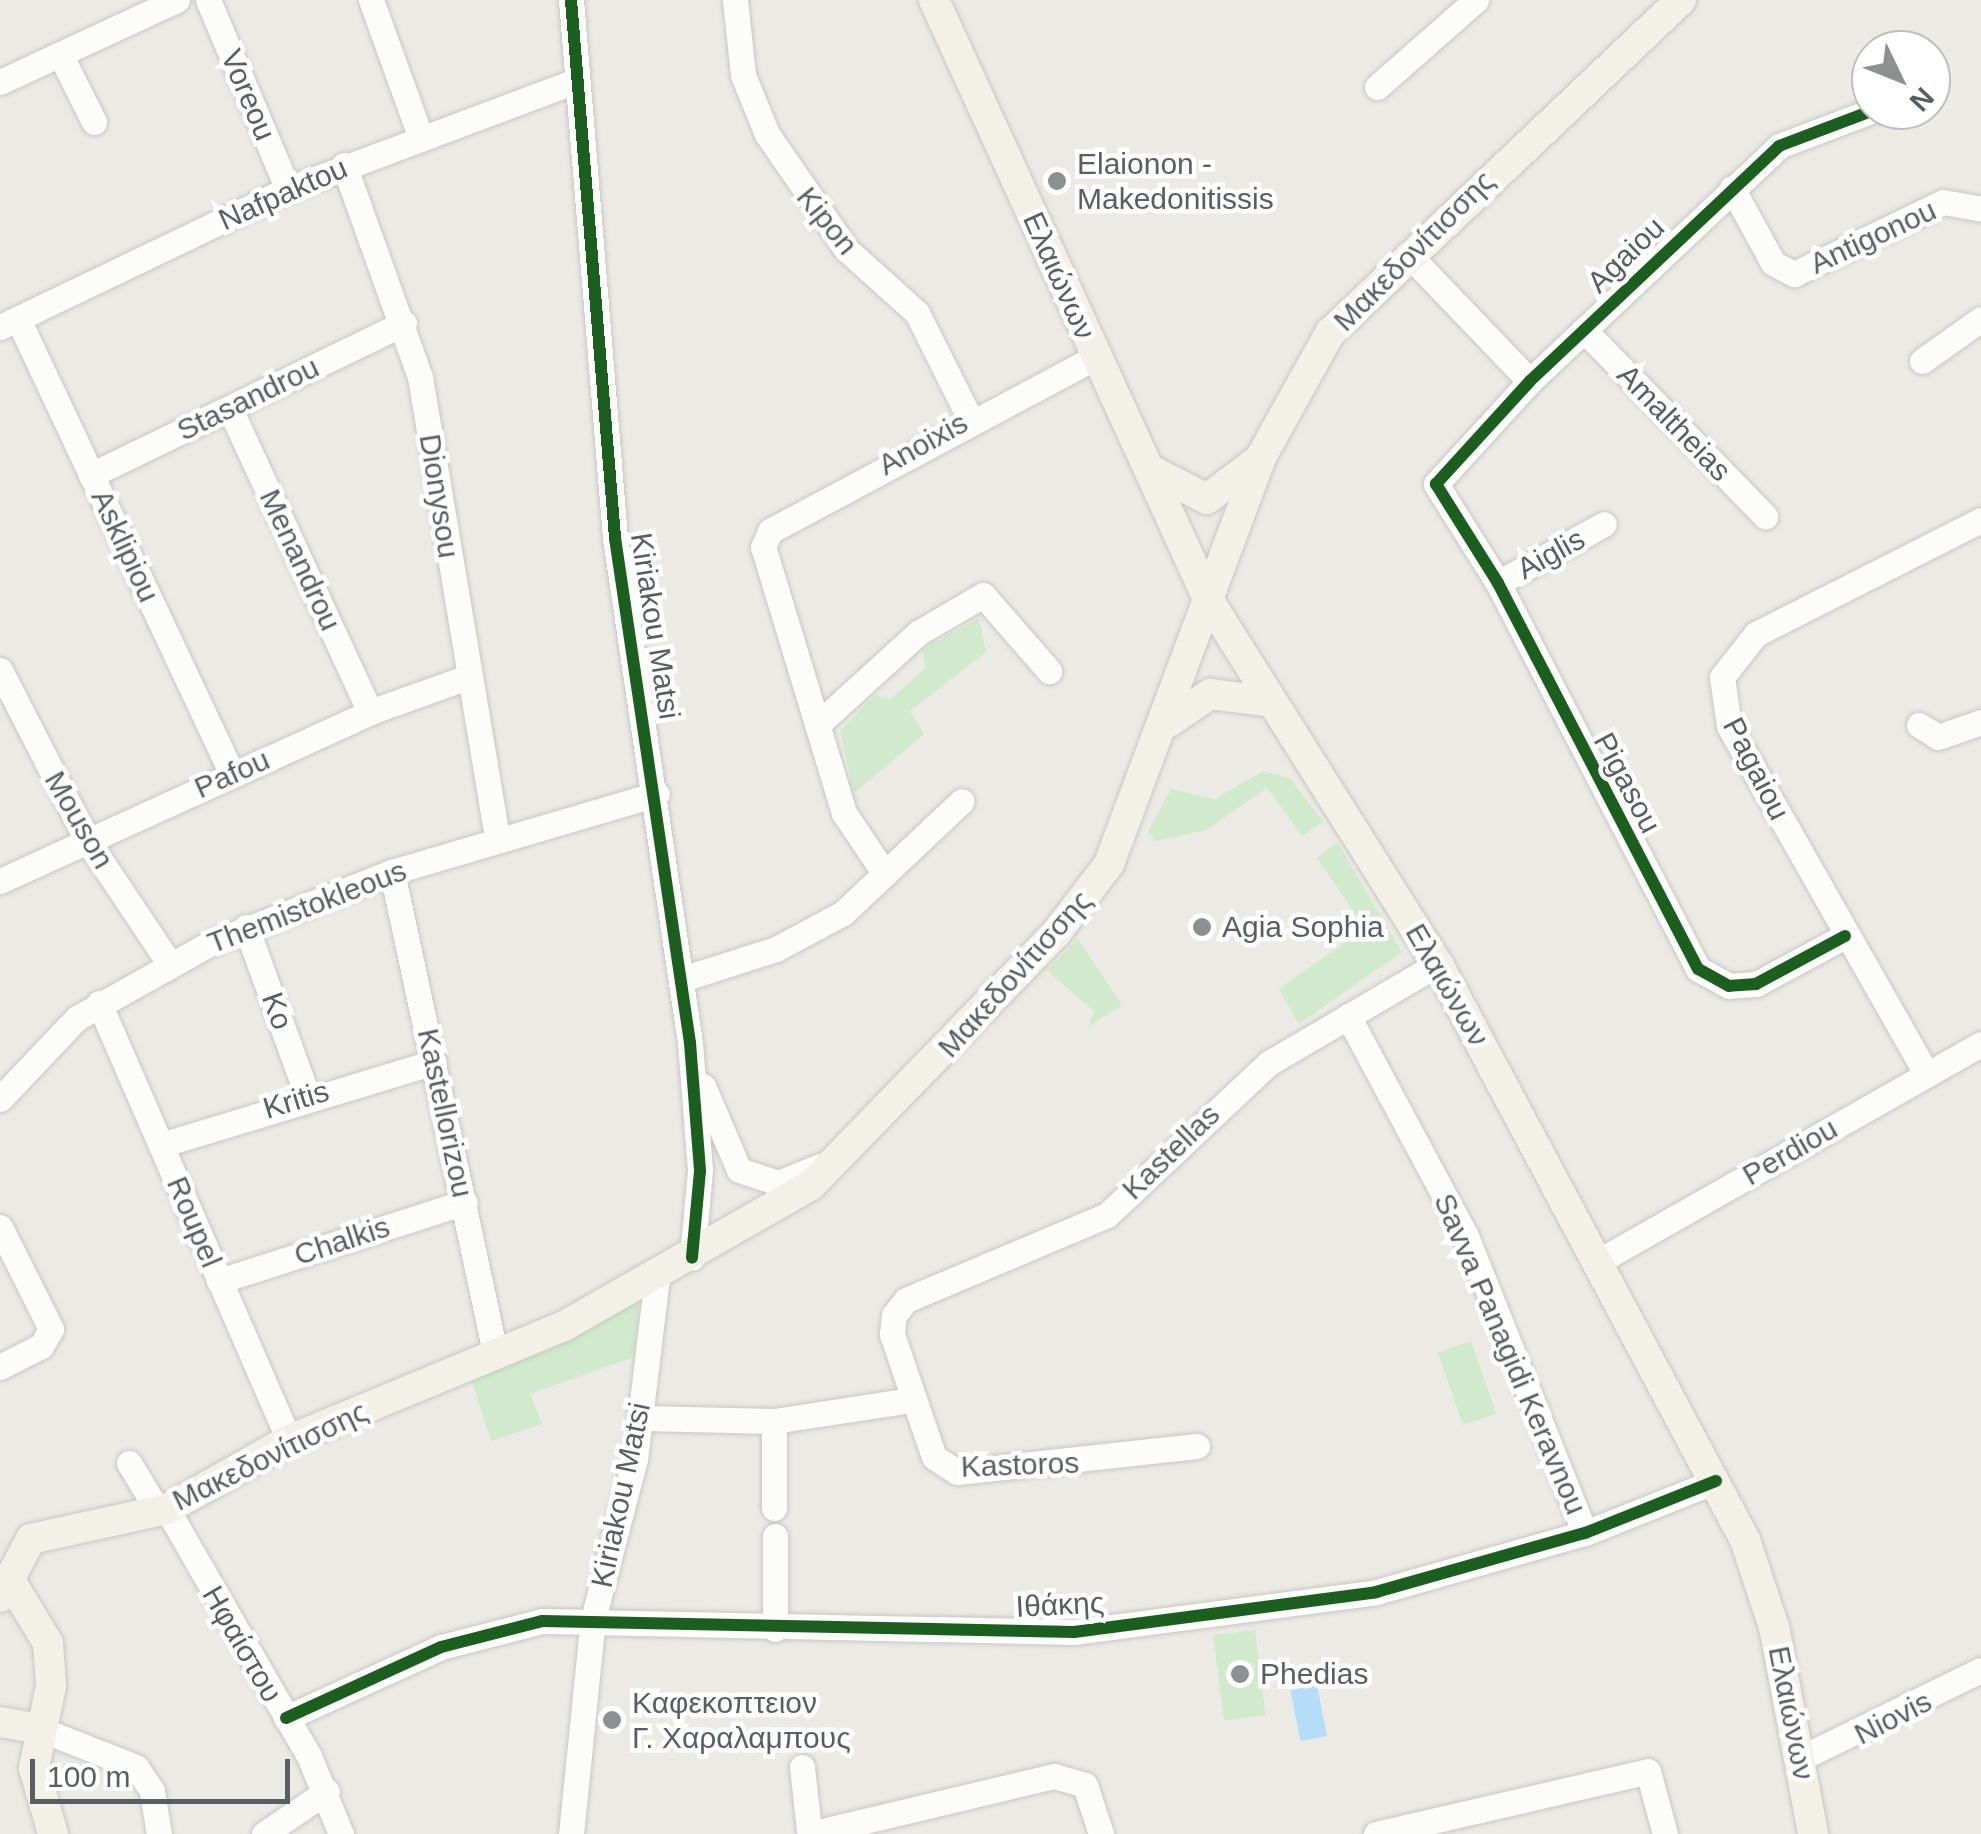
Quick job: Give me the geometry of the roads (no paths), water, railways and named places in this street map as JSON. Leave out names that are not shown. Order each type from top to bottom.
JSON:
[{"type":"main road","name":"Ελαιώνων","points":[[934,0],[1209,601],[1265,701],[1438,964],[1716,1481],[1767,1601],[1813,1834]]},
{"type":"main road","name":"Μακεδονίτισσης","points":[[4,1584],[20,1548],[45,1532],[162,1510],[289,1440],[495,1354],[657,1276],[783,1206],[846,1152],[1094,887],[1166,724],[1262,456],[1330,333],[1408,254],[1680,0]]},
{"type":"main road","points":[[1146,467],[1208,499],[1262,456]]},
{"type":"main road","points":[[1166,724],[1202,695],[1265,701]]},
{"type":"main road","points":[[4,1584],[48,1643],[51,1686],[34,1768],[52,1834]]},
{"type":"main road","points":[[0,1722],[40,1729]]},
{"type":"street","points":[[0,82],[177,0]]},
{"type":"street","name":"Voreou","points":[[208,0],[288,189]]},
{"type":"street","points":[[371,0],[420,135]]},
{"type":"street","name":"Kiriakou Matsi","points":[[571,0],[613,519],[690,1043],[700,1171],[692,1258]]},
{"type":"street","name":"Kipon","points":[[735,0],[744,75],[767,134],[846,249],[917,313],[969,417]]},
{"type":"street","points":[[1377,87],[1476,0]]},
{"type":"street","points":[[60,54],[94,122]]},
{"type":"street","name":"Nafpaktou","points":[[9,323],[288,189],[420,135],[575,80]]},
{"type":"street","name":"Agaiou","points":[[1437,475],[1732,188],[1787,140],[1851,118]]},
{"type":"street","name":"Dionysou","points":[[344,165],[404,322],[497,838]]},
{"type":"street","name":"Antigonou","points":[[1732,188],[1773,263],[1790,273],[1956,201],[1981,208]]},
{"type":"street","points":[[1408,254],[1530,382]]},
{"type":"street","points":[[1922,361],[1981,319]]},
{"type":"street","name":"Stasandrou","points":[[92,475],[404,322]]},
{"type":"street","name":"Asklipiou","points":[[9,323],[92,475],[232,774]]},
{"type":"street","name":"Amaltheias","points":[[1584,330],[1764,516]]},
{"type":"street","name":"Anoixis","points":[[817,725],[763,547],[770,531],[969,417],[1096,358]]},
{"type":"street","name":"Menandrou","points":[[230,408],[370,712]]},
{"type":"street","name":"Pigasou","points":[[1437,475],[1498,583],[1698,970],[1729,986],[1756,984],[1846,936]]},
{"type":"street","name":"Pagaiou","points":[[1926,1073],[1729,726],[1722,677],[1756,634],[1980,523]]},
{"type":"street","name":"Aiglis","points":[[1498,583],[1604,524]]},
{"type":"street","points":[[885,874],[844,813],[817,725],[918,632],[983,595],[1048,670]]},
{"type":"street","name":"Mouson","points":[[0,670],[9,715],[168,963]]},
{"type":"street","name":"Pafou","points":[[0,880],[370,712],[468,677]]},
{"type":"street","points":[[1919,725],[1938,737],[1981,722]]},
{"type":"street","name":"Themistokleous","points":[[0,1099],[99,1003],[168,963],[246,927],[392,872],[656,794]]},
{"type":"street","points":[[682,979],[776,949],[843,913],[962,801]]},
{"type":"street","name":"Kastellorizou","points":[[392,872],[495,1354]]},
{"type":"street","name":"Ko","points":[[246,927],[307,1095]]},
{"type":"street","name":"Kastellas","points":[[894,1315],[906,1300],[1107,1215],[1269,1063],[1438,964]]},
{"type":"street","name":"Roupel","points":[[99,1003],[289,1440]]},
{"type":"street","name":"Savva Panagidi Keravnou","points":[[1348,1016],[1466,1236],[1585,1533]]},
{"type":"street","name":"Kiriakou Matsi","points":[[690,1043],[739,1170],[778,1183],[846,1152]]},
{"type":"street","name":"Perdiou","points":[[1599,1261],[1981,1044]]},
{"type":"street","name":"Kritis","points":[[161,1145],[307,1095],[434,1062]]},
{"type":"street","name":"Chalkis","points":[[220,1280],[465,1202]]},
{"type":"street","points":[[0,1227],[51,1329],[42,1346],[0,1367]]},
{"type":"street","name":"Kiriakou Matsi","points":[[571,1834],[593,1620],[642,1418],[657,1276]]},
{"type":"street","name":"Kastoros","points":[[894,1315],[911,1400],[934,1457],[957,1472],[1197,1446]]},
{"type":"street","points":[[642,1418],[774,1421],[911,1400]]},
{"type":"street","points":[[774,1421],[774,1508]]},
{"type":"street","name":"Ηφαίστου","points":[[129,1462],[162,1510],[286,1718],[327,1790],[341,1834]]},
{"type":"street","name":"Ιθάκης","points":[[286,1718],[441,1648],[542,1621],[776,1629],[1130,1626],[1376,1592],[1585,1533],[1716,1481]]},
{"type":"street","points":[[774,1536],[776,1629]]},
{"type":"street","name":"Niovis","points":[[1800,1758],[1981,1670]]},
{"type":"street","points":[[40,1729],[136,1767],[152,1791],[158,1834]]},
{"type":"street","points":[[802,1767],[809,1832],[1054,1776],[1085,1785],[1101,1834]]},
{"type":"street","points":[[1376,1834],[1648,1771],[1666,1834]]},
{"type":"street","points":[[264,1834],[327,1790]]},
{"type":"water","points":[[1317,1685],[1327,1736],[1300,1741],[1290,1690]]},
{"type":"place","name":"Elaionon - Makedonitissis","points":[[1057,181]]},
{"type":"place","name":"Agia Sophia","points":[[1202,927]]},
{"type":"place","name":"Phedias","points":[[1240,1674]]},
{"type":"place","name":"Καφεκοπτειον Γ. Χαραλαμπους","points":[[612,1720]]}]
